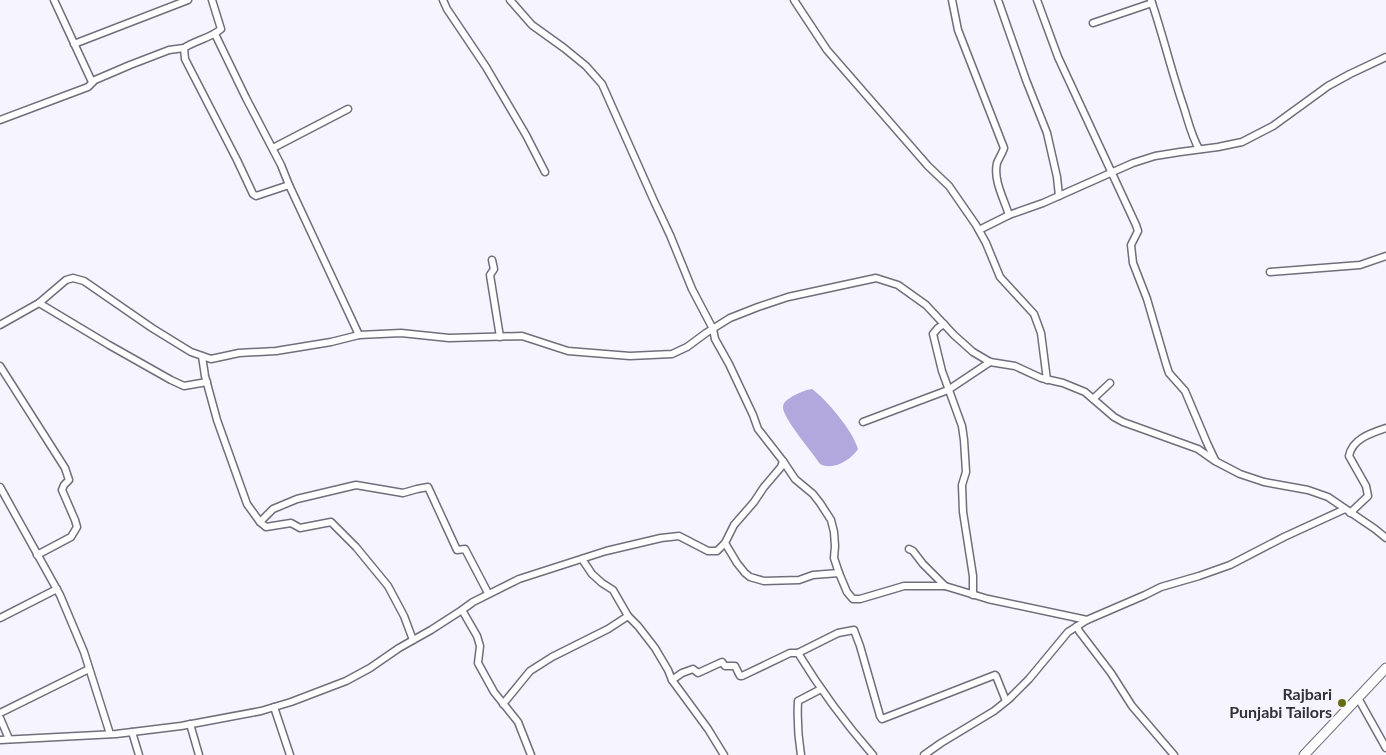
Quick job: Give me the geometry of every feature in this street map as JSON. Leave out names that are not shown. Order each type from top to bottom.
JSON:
[{"type":"main road","points":[[1304,755],[1386,668]]},
{"type":"street","points":[[54,0],[92,82]]},
{"type":"street","points":[[74,44],[188,0]]},
{"type":"street","points":[[0,120],[88,86],[95,80],[130,64],[169,50],[184,48],[215,34],[221,29],[212,0]]},
{"type":"street","points":[[443,0],[486,67],[526,135],[545,172]]},
{"type":"street","points":[[510,0],[532,26],[586,66],[602,84],[670,235],[692,289],[713,329],[715,339],[729,364],[758,429],[795,479],[813,494],[831,520],[834,532],[834,558],[847,592],[854,599],[860,599],[904,586],[945,586],[988,599],[1087,620]]},
{"type":"street","points":[[794,0],[827,50],[928,166],[948,186],[979,230],[1000,277],[1034,314],[1042,333],[1047,380]]},
{"type":"street","points":[[952,0],[958,30],[1004,148],[998,160],[996,171],[1009,215]]},
{"type":"street","points":[[998,0],[1047,133],[1060,196]]},
{"type":"street","points":[[1037,0],[1058,56],[1138,231],[1132,245],[1134,263],[1169,373],[1186,391],[1215,461]]},
{"type":"street","points":[[1093,23],[1151,1],[1165,40],[1172,73],[1193,138],[1199,149]]},
{"type":"street","points":[[215,34],[273,148],[359,335]]},
{"type":"street","points":[[184,48],[185,59],[253,194],[256,196],[289,185]]},
{"type":"street","points":[[979,230],[1009,215],[1060,196],[1132,163],[1156,156],[1218,148],[1242,142],[1273,126],[1328,86],[1386,57]]},
{"type":"street","points":[[273,148],[348,109]]},
{"type":"street","points":[[1270,272],[1360,264],[1386,256]]},
{"type":"street","points":[[492,260],[494,269],[490,275],[490,281],[500,337]]},
{"type":"street","points":[[0,325],[39,303],[66,280],[73,278],[84,280],[152,328],[191,352],[211,359],[239,352],[276,351],[331,342],[359,335],[401,333],[449,338],[522,336],[568,351],[630,356],[672,354],[687,347],[730,318],[758,307],[788,297],[876,278],[898,285],[926,305],[973,352],[990,362],[1015,366],[1041,378],[1063,383],[1085,392],[1114,417],[1130,426],[1198,449],[1215,461],[1240,474],[1264,482],[1308,490],[1328,497],[1386,538]]},
{"type":"street","points":[[39,303],[171,380],[184,386],[207,382]]},
{"type":"street","points":[[944,324],[933,334],[934,344],[948,390],[962,426],[966,472],[962,485],[963,512],[973,576],[972,595]]},
{"type":"street","points":[[202,356],[217,420],[247,504],[260,522],[266,527],[291,522],[300,528],[331,522],[356,547],[388,586],[414,640]]},
{"type":"street","points":[[863,422],[948,390],[990,362]]},
{"type":"street","points":[[0,366],[65,468],[69,480],[62,490],[77,527],[71,537],[37,555]]},
{"type":"street","points":[[1093,399],[1110,383]]},
{"type":"street","points":[[924,755],[994,711],[1030,679],[1068,632],[1087,620],[1161,586],[1199,576],[1230,564],[1348,511],[1368,496],[1366,486],[1349,456],[1350,449],[1357,441],[1386,428]]},
{"type":"street","points":[[0,740],[132,732],[190,724],[274,708],[346,681],[370,668],[488,593],[519,579],[606,551],[661,538],[678,536],[708,551],[717,551],[725,543],[734,525],[781,467],[783,461]]},
{"type":"street","points":[[260,522],[273,509],[297,499],[356,485],[403,493],[426,486],[457,550],[465,549],[488,593]]},
{"type":"street","points":[[0,487],[56,589],[84,652],[110,734]]},
{"type":"street","points":[[725,543],[745,573],[750,577],[764,581],[799,580],[813,575],[839,572]]},
{"type":"street","points":[[909,549],[945,586]]},
{"type":"street","points":[[582,558],[592,574],[613,590],[628,616],[654,648],[672,680],[708,729],[724,755]]},
{"type":"street","points":[[0,618],[56,589]]},
{"type":"street","points":[[462,610],[480,646],[478,663],[494,692],[518,722],[531,755]]},
{"type":"street","points":[[504,704],[530,671],[552,657],[608,629],[628,616]]},
{"type":"street","points":[[1077,626],[1132,706],[1174,755]]},
{"type":"street","points":[[672,680],[688,670],[693,669],[698,672],[722,662],[725,666],[735,666],[740,676],[742,676],[790,653],[798,653],[838,633],[854,630],[882,719],[995,675],[1006,701]]},
{"type":"street","points":[[798,653],[821,689],[852,731],[873,755]]},
{"type":"street","points":[[0,713],[89,668]]},
{"type":"street","points":[[801,755],[798,738],[798,701],[821,689]]},
{"type":"street","points":[[1358,698],[1386,748]]},
{"type":"street","points":[[274,708],[290,755]]},
{"type":"street","points":[[0,718],[9,739]]},
{"type":"street","points":[[190,724],[199,755]]},
{"type":"street","points":[[132,732],[139,755]]},
{"type":"shaded area","points":[[812,389],[839,416],[858,449],[851,457],[836,465],[825,466],[820,464],[792,427],[784,412],[783,405],[786,400]]},
{"type":"place","name":"Rajbari Punjabi Tailors","points":[[1342,703]]}]
